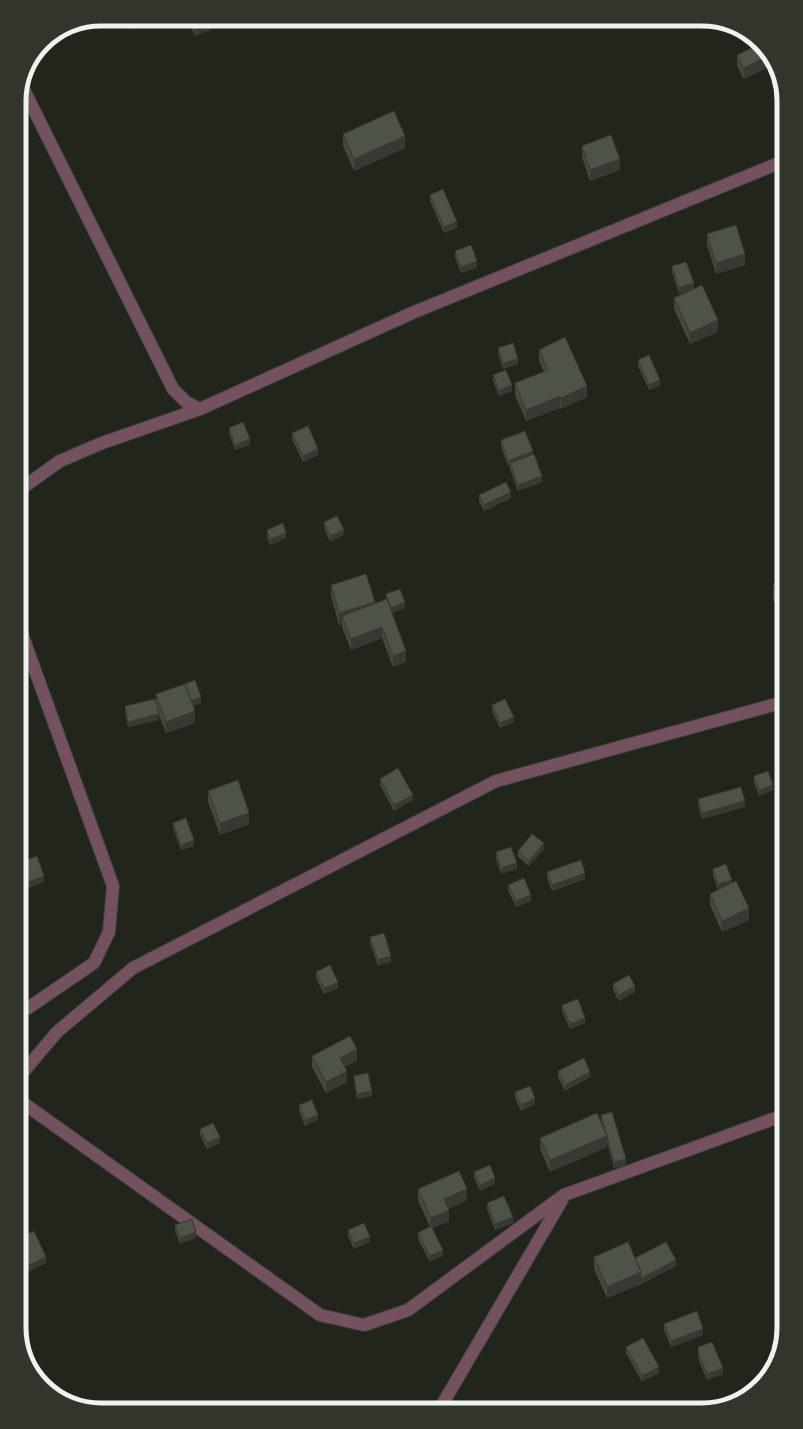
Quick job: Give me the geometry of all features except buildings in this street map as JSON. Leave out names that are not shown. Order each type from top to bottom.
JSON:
[{"type":"street","points":[[26,94],[173,389],[186,402],[200,409]]},
{"type":"street","points":[[26,485],[60,461],[102,443],[200,409],[412,314],[777,164]]},
{"type":"street","points":[[26,645],[113,886],[109,932],[94,963],[26,1009]]},
{"type":"street","points":[[26,1069],[57,1032],[133,968],[496,781],[777,704]]},
{"type":"street","points":[[26,1105],[320,1315],[364,1325],[408,1310],[564,1195],[777,1117]]},
{"type":"street","points":[[443,1403],[564,1195]]}]
